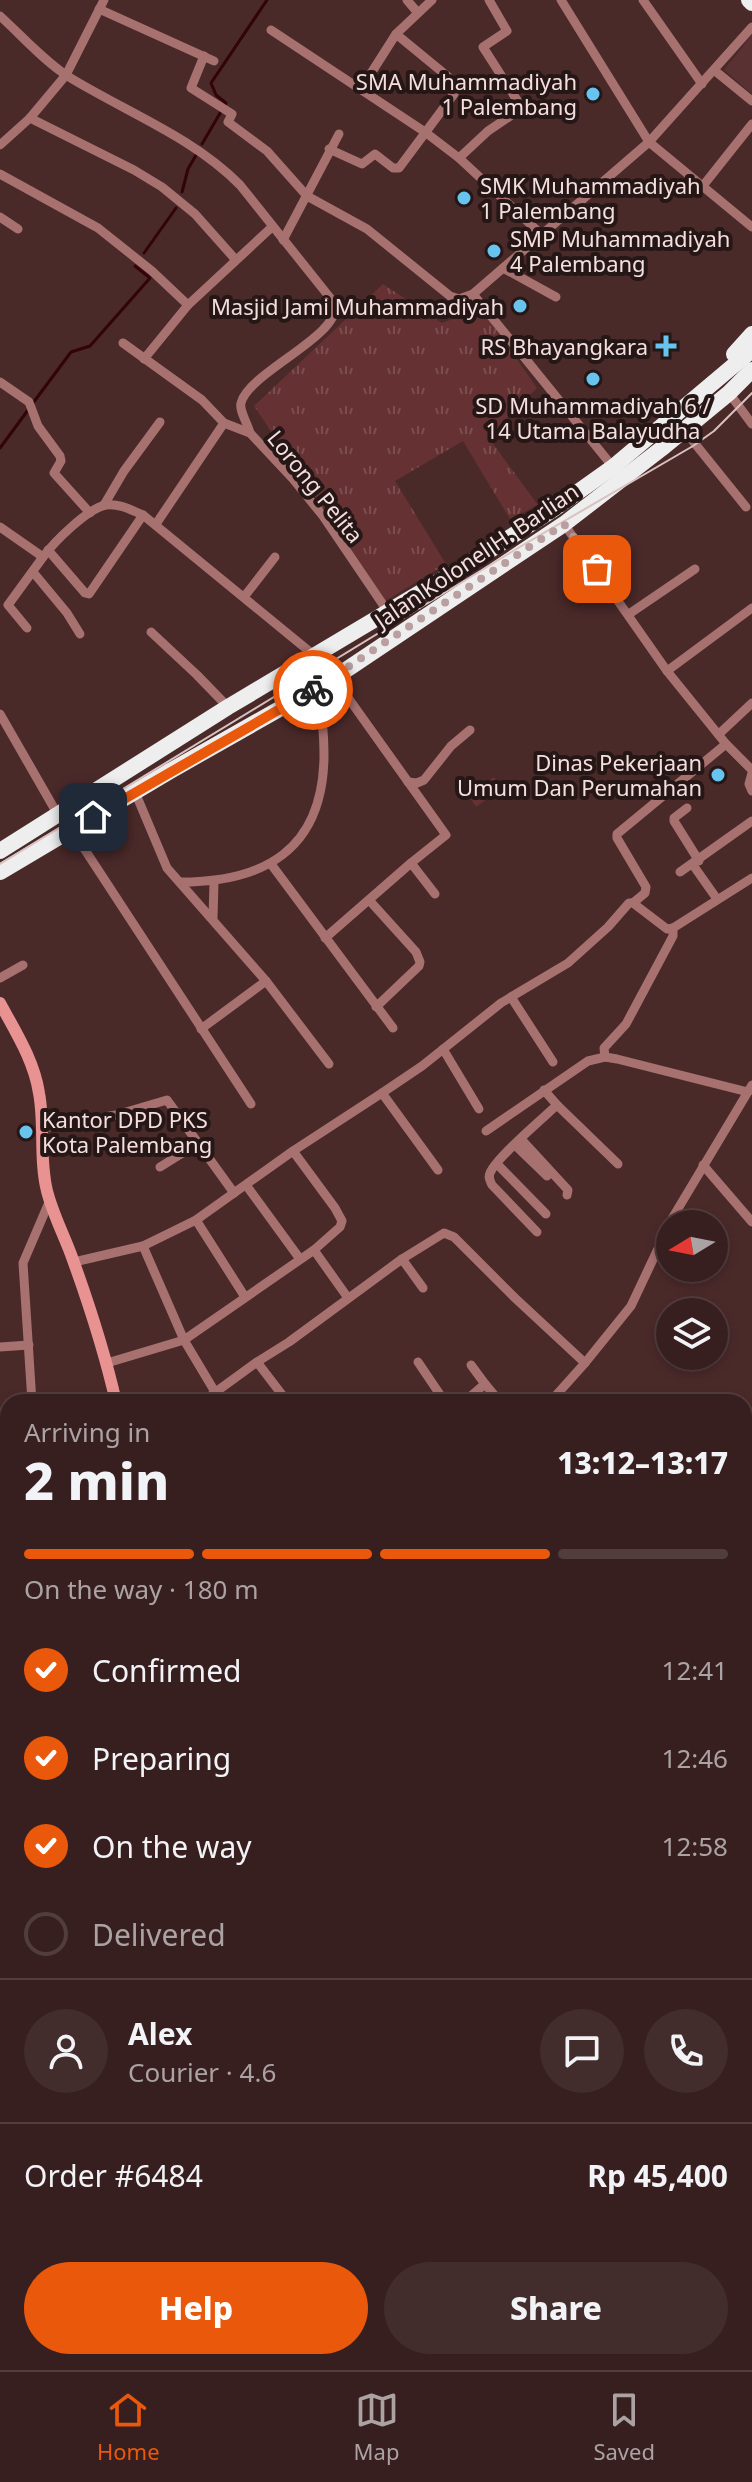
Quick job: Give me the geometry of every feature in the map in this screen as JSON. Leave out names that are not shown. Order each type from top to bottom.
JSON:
[{"type":"highway","points":[[725,374],[732,357],[752,334]]},
{"type":"highway","name":"Jalan Kolonel H. Barlian","points":[[0,851],[228,707],[520,532],[613,467],[752,350]]},
{"type":"highway","name":"Jalan Kolonel H. Barlian","points":[[0,872],[334,678],[564,524],[731,392],[752,370]]},
{"type":"highway","points":[[731,392],[752,380]]},
{"type":"highway","points":[[159,751],[170,771]]},
{"type":"street","points":[[407,0],[418,13]]},
{"type":"street","points":[[361,89],[396,34],[432,0]]},
{"type":"street","points":[[459,158],[496,125],[522,108],[483,47],[507,31],[489,0]]},
{"type":"street","points":[[561,0],[649,142],[748,224],[752,213]]},
{"type":"street","points":[[643,0],[702,84]]},
{"type":"street","points":[[0,145],[30,118],[66,75],[101,4],[209,58],[191,88],[232,114],[228,122],[267,151],[307,196],[367,229],[450,296],[459,299],[473,294],[649,142],[752,27]]},
{"type":"street","points":[[0,16],[66,75],[207,156],[240,185],[335,304],[336,312],[324,327],[269,372],[242,400],[241,408],[250,433]]},
{"type":"street","points":[[271,30],[425,132],[459,158],[542,235]]},
{"type":"street","points":[[329,149],[362,164],[375,154],[397,169],[454,94],[452,80],[396,34]]},
{"type":"street","points":[[714,70],[752,101]]},
{"type":"street","points":[[30,118],[162,187],[195,214],[235,259]]},
{"type":"street","points":[[702,187],[752,124]]},
{"type":"street","points":[[283,240],[339,134]]},
{"type":"street","points":[[0,174],[98,228],[152,271],[188,305]]},
{"type":"street","points":[[0,217],[18,229]]},
{"type":"street","points":[[144,359],[188,305],[272,227]]},
{"type":"street","points":[[503,268],[556,297]]},
{"type":"street","points":[[473,294],[613,467]]},
{"type":"street","name":"Lorong Pelita","points":[[123,343],[202,400],[224,423],[250,433],[323,516],[388,612]]},
{"type":"street","points":[[0,382],[29,402],[38,426],[60,456],[61,461],[54,473],[90,513]]},
{"type":"street","points":[[731,392],[752,424]]},
{"type":"street","points":[[27,628],[4,609],[46,554],[90,513],[104,505],[124,471],[160,422]]},
{"type":"street","points":[[156,524],[224,423]]},
{"type":"street","points":[[684,430],[746,507]]},
{"type":"street","points":[[104,505],[122,506],[156,524],[315,656]]},
{"type":"street","points":[[0,527],[46,554],[85,593],[91,594],[143,515]]},
{"type":"street","points":[[564,524],[667,671],[752,772],[749,784],[752,791]]},
{"type":"street","points":[[244,597],[275,557]]},
{"type":"street","points":[[629,614],[695,569]]},
{"type":"street","points":[[33,572],[80,634]]},
{"type":"street","points":[[667,671],[752,608]]},
{"type":"street","points":[[151,632],[228,707]]},
{"type":"street","points":[[325,938],[446,835],[334,678]]},
{"type":"street","points":[[180,882],[214,882],[271,864],[287,853],[307,827],[319,796],[323,773],[324,745],[313,690]]},
{"type":"street","points":[[719,734],[752,703]]},
{"type":"street","points":[[0,714],[58,815]]},
{"type":"street","points":[[408,782],[424,780],[451,746],[470,730]]},
{"type":"street","points":[[74,1262],[143,1246],[196,1220],[382,1093],[511,997],[568,963],[629,903],[645,893],[646,887],[617,834],[726,744]]},
{"type":"street","points":[[135,792],[163,862],[266,981],[329,1064]]},
{"type":"street","points":[[687,808],[673,820],[717,899]]},
{"type":"street","points":[[680,872],[752,821]]},
{"type":"street","points":[[72,830],[251,1104]]},
{"type":"street","points":[[411,863],[435,894]]},
{"type":"street","points":[[271,864],[393,1028]]},
{"type":"street","points":[[633,903],[667,929],[673,928],[752,878]]},
{"type":"street","points":[[213,919],[214,882]]},
{"type":"street","points":[[369,900],[416,952],[420,962],[376,1007]]},
{"type":"street","points":[[605,1057],[604,1048],[629,1020],[673,936],[673,928]]},
{"type":"street","points":[[0,978],[23,965]]},
{"type":"street","points":[[201,1029],[266,981]]},
{"type":"street","points":[[511,997],[553,1062]]},
{"type":"street","points":[[0,1003],[23,1045],[39,1091],[45,1180],[107,1363],[114,1394]]},
{"type":"street","points":[[443,1049],[479,1109]]},
{"type":"street","points":[[486,1131],[588,1061],[605,1057],[750,1089],[673,1217],[631,1306],[557,1394]]},
{"type":"street","points":[[544,1090],[618,1164]]},
{"type":"street","points":[[382,1093],[438,1170]]},
{"type":"street","points":[[43,1128],[116,1115],[166,1100],[234,1193]]},
{"type":"street","points":[[537,1232],[490,1182],[490,1174],[557,1105]]},
{"type":"street","points":[[518,1142],[569,1193],[566,1194],[518,1142]]},
{"type":"street","points":[[160,1167],[197,1144]]},
{"type":"street","points":[[107,1363],[184,1340],[314,1250],[340,1227],[342,1221],[335,1208],[293,1151]]},
{"type":"street","points":[[497,1164],[546,1214]]},
{"type":"street","points":[[703,1165],[752,1222]]},
{"type":"street","points":[[246,1185],[300,1259]]},
{"type":"street","points":[[32,1394],[23,1263],[50,1200]]},
{"type":"street","points":[[196,1220],[245,1297]]},
{"type":"street","points":[[212,1394],[440,1234],[450,1234],[583,1365]]},
{"type":"street","points":[[143,1246],[184,1340],[215,1392]]},
{"type":"street","points":[[314,1250],[348,1298]]},
{"type":"street","points":[[402,1259],[423,1288]]},
{"type":"street","points":[[0,1347],[29,1345]]},
{"type":"street","points":[[257,1362],[281,1394]]},
{"type":"street","points":[[418,1362],[440,1394]]},
{"type":"street","points":[[471,1365],[493,1394]]},
{"type":"street","points":[[473,1394],[485,1384]]},
{"type":"shaded area","points":[[752,35],[752,94],[724,70]]},
{"type":"green space","points":[[383,284],[442,323],[481,308],[537,388],[488,437],[538,505],[510,519],[463,441],[395,481],[446,564],[385,601],[254,406]]},
{"type":"green space","points":[[494,777],[502,788],[476,807],[469,796]]},
{"type":"waterway","points":[[202,144],[226,103],[216,95],[211,83],[267,0]]},
{"type":"waterway","points":[[182,192],[188,169],[196,155]]},
{"type":"waterway","points":[[144,253],[176,208]]},
{"type":"waterway","points":[[33,403],[71,352],[90,346],[150,278],[135,266]]},
{"type":"waterway","points":[[0,448],[28,410]]},
{"type":"tram line","points":[[0,864],[518,548],[693,446],[714,431],[752,393]]},
{"type":"way so far","points":[[313,690],[564,524],[597,569]]},
{"type":"place","name":"SMA Muhammadiyah 1 Palembang","points":[[593,94]]},
{"type":"place","name":"SMK Muhammadiyah 1 Palembang","points":[[464,198]]},
{"type":"place","name":"SMP Muhammadiyah 4 Palembang","points":[[494,251]]},
{"type":"place","name":"Masjid Jami Muhammadiyah","points":[[520,306]]},
{"type":"place","name":"RS Bhayangkara","points":[[666,346]]},
{"type":"place","name":"SD Muhammadiyah 6 / 14 Utama Balayudha","points":[[593,379]]},
{"type":"place","name":"Dinas Pekerjaan Umum Dan Perumahan","points":[[718,775]]},
{"type":"place","name":"Kantor DPD PKS Kota Palembang","points":[[26,1132]]},
{"type":"route","points":[[93,817],[313,690]]}]
